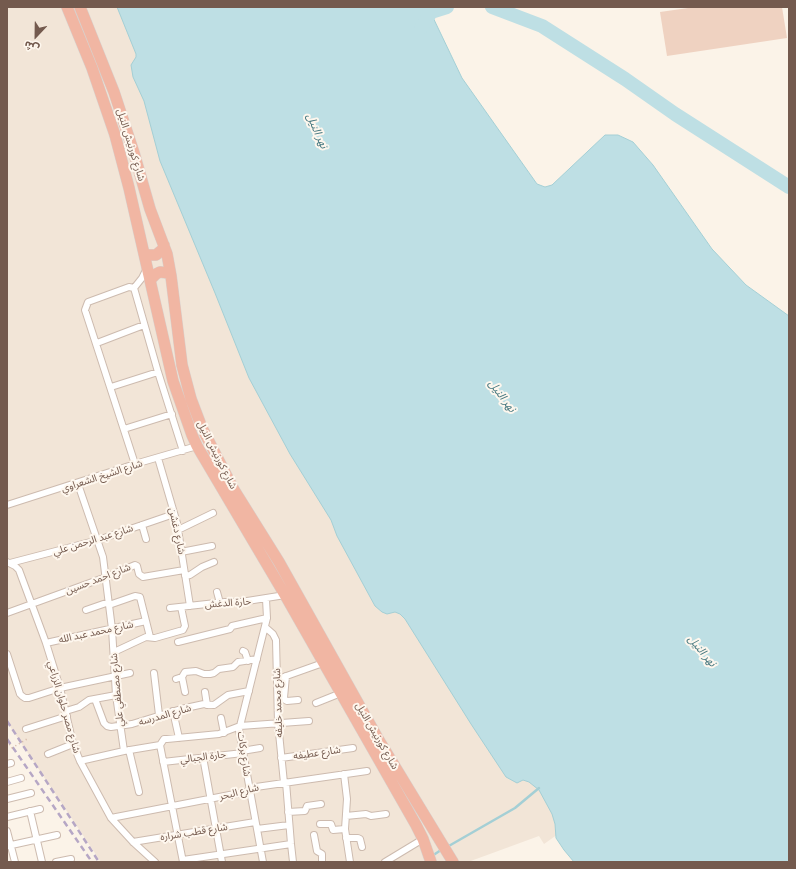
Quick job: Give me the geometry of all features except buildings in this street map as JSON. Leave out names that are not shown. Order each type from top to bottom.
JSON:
[{"type":"highway","name":"شارع كورنيش النيل","points":[[67,7],[92,68],[115,135],[129,188],[173,381],[197,446],[285,595],[416,825],[423,838],[431,862]]},
{"type":"highway","name":"شارع كورنيش النيل","points":[[80,7],[114,92],[150,209],[164,245],[171,276],[182,366],[191,399],[208,440],[234,490],[279,562],[377,737],[453,862]]},
{"type":"highway","points":[[144,253],[148,255],[156,255],[164,245]]},
{"type":"highway","points":[[150,280],[160,272],[168,273],[171,276]]},
{"type":"street","points":[[134,288],[142,278],[147,267]]},
{"type":"street","points":[[134,288],[129,287],[91,300],[86,305],[85,310],[97,343],[135,464]]},
{"type":"street","points":[[134,288],[183,451]]},
{"type":"street","points":[[97,343],[144,325]]},
{"type":"street","points":[[111,387],[158,372]]},
{"type":"street","points":[[124,429],[172,414]]},
{"type":"street","name":"شارع الشيخ الشعراوي","points":[[7,506],[78,484],[135,464],[197,446]]},
{"type":"street","name":"شارع دغشن","points":[[158,458],[178,530],[190,606]]},
{"type":"street","name":"شارع مصطفي علي","points":[[78,484],[103,557],[112,629],[119,726],[139,792]]},
{"type":"street","points":[[178,530],[213,513]]},
{"type":"street","name":"شارع عبد الرحمن علي","points":[[9,563],[98,540],[174,514]]},
{"type":"street","points":[[142,525],[146,540]]},
{"type":"street","points":[[181,552],[212,546]]},
{"type":"street","points":[[184,573],[190,575],[202,567],[214,562]]},
{"type":"street","name":"شارع مصر حلوان الزراعي","points":[[9,563],[19,570],[46,643],[60,688],[73,744],[80,761],[111,818],[133,842],[155,862]]},
{"type":"street","name":"شارع احمد حسين","points":[[7,613],[135,565],[143,577],[184,573]]},
{"type":"street","points":[[218,592],[220,603]]},
{"type":"street","name":"حارة الدغش","points":[[170,608],[241,602],[285,595]]},
{"type":"street","points":[[86,610],[138,596],[140,598],[150,637]]},
{"type":"street","name":"شارع بركات","points":[[263,862],[239,732],[267,618],[266,599]]},
{"type":"street","points":[[114,652],[144,637],[155,638],[183,630],[185,626],[181,607]]},
{"type":"street","points":[[178,642],[230,629],[232,626],[267,618]]},
{"type":"street","name":"شارع محمد عبد الله","points":[[46,643],[146,621]]},
{"type":"street","name":"شارع محمد خليفه","points":[[265,626],[274,634],[276,638],[278,724],[293,862]]},
{"type":"street","points":[[243,651],[245,652],[248,661]]},
{"type":"street","points":[[7,654],[20,694],[29,698],[60,688],[130,673]]},
{"type":"street","points":[[185,692],[179,678],[186,672],[196,671],[204,674],[210,674],[219,669],[235,666],[238,662],[257,659]]},
{"type":"street","points":[[278,679],[323,662]]},
{"type":"street","points":[[154,674],[159,715]]},
{"type":"street","points":[[286,676],[284,698],[287,701],[298,700]]},
{"type":"street","name":"شارع المدرسه","points":[[119,726],[132,724],[173,711],[214,705],[228,696],[249,691]]},
{"type":"street","points":[[205,692],[207,705]]},
{"type":"street","points":[[316,703],[340,693]]},
{"type":"street","points":[[26,729],[66,713],[79,707],[87,701],[116,695]]},
{"type":"street","points":[[95,699],[104,723],[107,726],[119,726]]},
{"type":"street","points":[[173,711],[179,738]]},
{"type":"street","points":[[221,718],[224,733]]},
{"type":"street","points":[[80,761],[160,744],[164,740],[224,733],[240,726],[309,721]]},
{"type":"street","points":[[48,754],[73,744]]},
{"type":"street","points":[[160,744],[183,861],[291,844]]},
{"type":"street","name":"حارة الجبالي","points":[[163,762],[242,752],[260,748]]},
{"type":"street","name":"شارع عطيفه","points":[[281,758],[353,748]]},
{"type":"street","points":[[204,757],[222,862]]},
{"type":"street","name":"شارع البحر","points":[[111,818],[249,791],[256,787],[367,771]]},
{"type":"street","points":[[344,774],[347,799],[345,829],[350,862]]},
{"type":"street","points":[[7,782],[21,778]]},
{"type":"street","points":[[7,799],[31,793]]},
{"type":"street","points":[[288,812],[305,811],[308,805],[321,804]]},
{"type":"street","points":[[7,817],[40,809]]},
{"type":"street","points":[[30,811],[42,862]]},
{"type":"street","points":[[346,816],[366,814],[371,816],[386,814]]},
{"type":"street","name":"شارع قطب شراره","points":[[133,842],[255,822]]},
{"type":"street","points":[[320,824],[331,824],[333,830],[345,829]]},
{"type":"street","points":[[256,829],[289,825]]},
{"type":"street","points":[[7,831],[9,846],[14,862]]},
{"type":"street","points":[[9,846],[57,835]]},
{"type":"street","points":[[314,835],[317,851],[322,854],[322,862]]},
{"type":"street","points":[[346,838],[360,839],[362,848]]},
{"type":"street","points":[[385,862],[423,838]]},
{"type":"street","points":[[56,862],[71,859]]},
{"type":"path","points":[[7,741],[12,748],[27,739]]},
{"type":"shaded area","points":[[7,7],[280,7],[561,832],[544,844],[539,836],[468,862],[101,862],[7,722]]},
{"type":"water","name":"نهر النيل","points":[[117,7],[428,7],[462,78],[537,184],[545,187],[552,185],[605,135],[618,135],[633,142],[653,165],[712,249],[746,285],[789,316],[789,862],[574,862],[556,838],[555,824],[552,814],[539,790],[529,782],[523,780],[517,783],[506,777],[405,619],[400,614],[395,612],[387,614],[382,612],[375,606],[337,536],[331,520],[290,454],[249,378],[160,161],[144,101],[133,77],[131,65],[136,57],[136,54]]},
{"type":"waterway","points":[[421,28],[431,12],[447,7]]},
{"type":"waterway","points":[[492,7],[542,26],[789,187]]},
{"type":"waterway","points":[[447,847],[515,808],[539,788]]},
{"type":"waterway","points":[[432,856],[441,850]]},
{"type":"railway","points":[[7,721],[99,862]]},
{"type":"railway","points":[[7,739],[92,862]]}]
